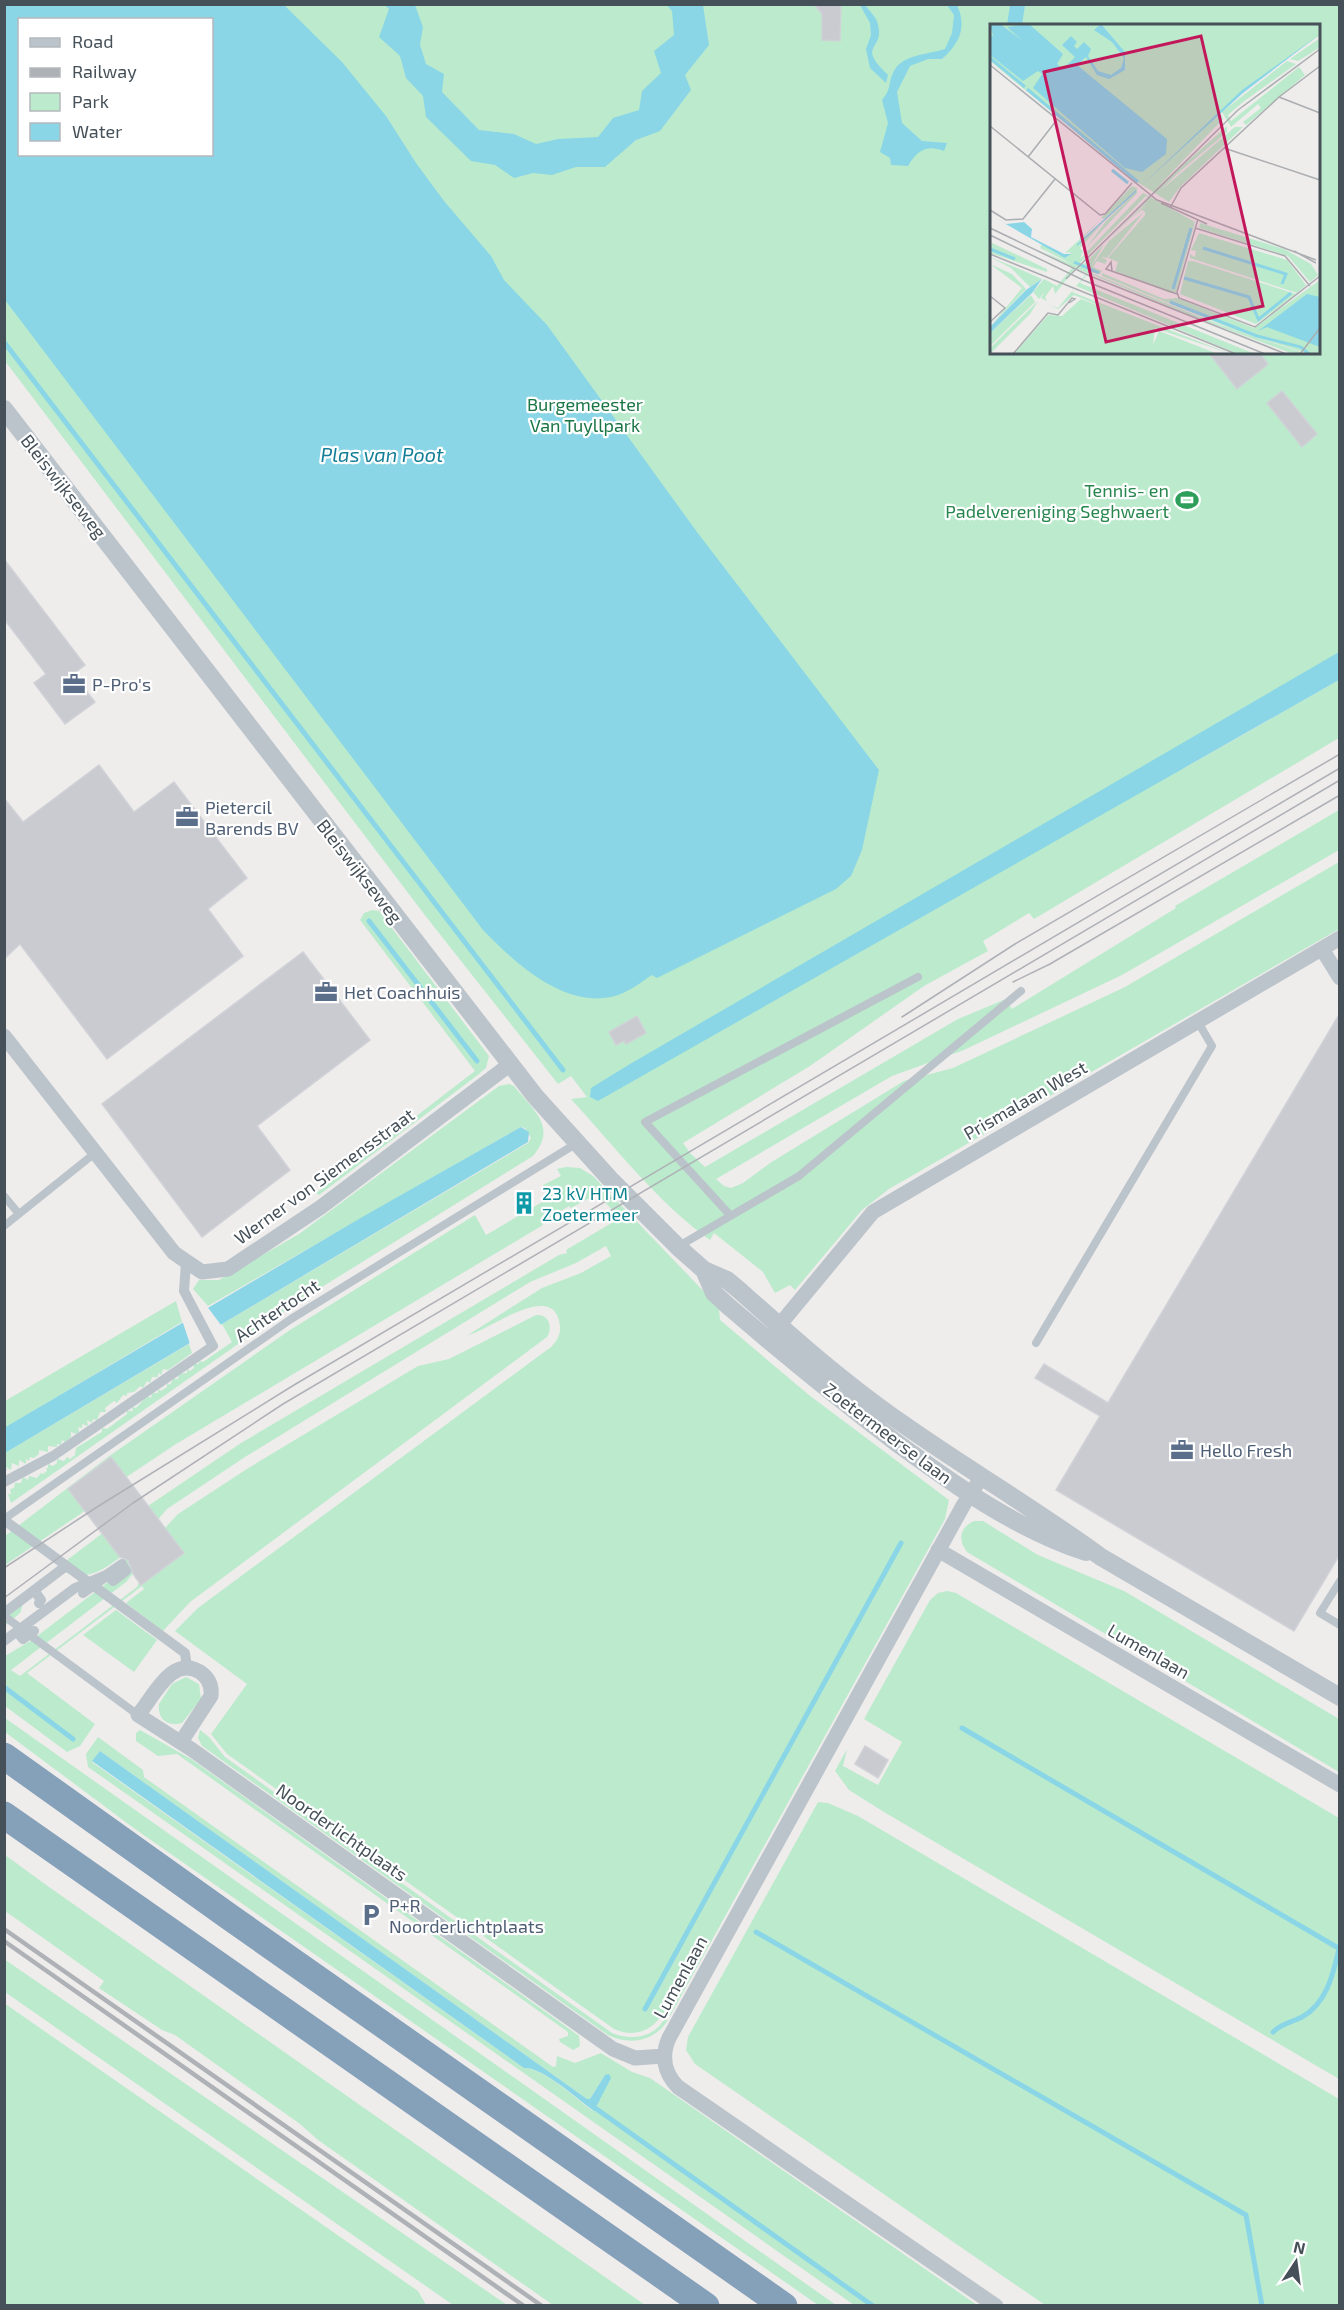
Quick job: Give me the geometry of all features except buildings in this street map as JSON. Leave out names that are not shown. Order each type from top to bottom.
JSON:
[{"type":"highway","points":[[4,1756],[784,2306]]},
{"type":"highway","points":[[4,1815],[706,2306]]},
{"type":"street","name":"Bleiswijkseweg","points":[[6,415],[509,1065],[577,1143],[672,1240]]},
{"type":"street","name":"Prismalaan West","points":[[768,1340],[873,1212],[1340,938]]},
{"type":"street","points":[[1322,949],[1340,978]]},
{"type":"street","name":"Werner von Siemensstraat","points":[[4,1036],[174,1253],[202,1272],[228,1269],[321,1208],[509,1065]]},
{"type":"street","name":"Zoetermeerse laan","points":[[672,1240],[704,1270],[727,1280],[779,1326],[878,1406],[981,1478],[1065,1530],[1101,1557],[1340,1697]]},
{"type":"street","name":"Achtertocht","points":[[4,1482],[53,1456],[213,1346],[184,1291],[186,1263]]},
{"type":"street","name":"Zoetermeerse laan","points":[[704,1270],[714,1293],[869,1422],[972,1496],[1055,1542],[1101,1557]]},
{"type":"street","name":"Lumenlaan","points":[[664,2056],[669,2038],[938,1550],[981,1478]]},
{"type":"street","points":[[4,1519],[66,1566],[88,1589],[185,1653],[187,1668]]},
{"type":"street","name":"Lumenlaan","points":[[938,1550],[1340,1785]]},
{"type":"street","points":[[4,1641],[75,1588],[122,1564],[126,1570],[112,1581],[108,1575],[88,1589]]},
{"type":"street","points":[[4,1615],[66,1566]]},
{"type":"street","points":[[34,1590],[41,1600],[39,1603]]},
{"type":"street","points":[[17,1632],[22,1639],[34,1631]]},
{"type":"street","points":[[138,1715],[169,1675],[187,1668],[198,1670],[206,1677],[211,1696],[181,1742]]},
{"type":"street","name":"Noorderlichtplaats","points":[[138,1715],[181,1742],[613,2049],[635,2058],[664,2056]]},
{"type":"street","points":[[664,2056],[669,2076],[678,2087],[996,2306]]},
{"type":"lane","points":[[729,1214],[645,1122],[918,977]]},
{"type":"lane","points":[[672,1240],[729,1214],[799,1176],[1021,991]]},
{"type":"lane","points":[[1036,1343],[1212,1046],[1198,1022]]},
{"type":"lane","name":"Achtertocht","points":[[4,1519],[291,1319],[577,1143]]},
{"type":"lane","points":[[4,1226],[95,1153]]},
{"type":"lane","points":[[4,1196],[19,1214]]},
{"type":"lane","points":[[1340,1581],[1320,1613],[1340,1625]]},
{"type":"lane","points":[[4,1615],[138,1715]]},
{"type":"green space","name":"Burgemeester Van Tuyllpark","points":[[5,5],[1339,5],[1339,668],[1181,770],[1339,680],[1339,738],[1034,919],[1029,913],[983,941],[988,951],[924,986],[810,1066],[683,1143],[705,1167],[958,1019],[1006,999],[1012,1009],[1176,908],[1175,906],[1339,810],[1339,850],[1122,975],[964,1050],[892,1076],[716,1179],[724,1186],[731,1188],[743,1183],[770,1163],[904,1081],[953,1068],[1125,987],[1339,862],[1339,929],[889,1189],[862,1210],[795,1290],[790,1285],[775,1293],[763,1272],[714,1233],[710,1240],[672,1209],[637,1173],[571,1099],[587,1097],[571,1076],[558,1084],[424,914],[5,361]]},
{"type":"green space","points":[[372,910],[379,911],[489,1056],[486,1068],[479,1074],[319,1195],[316,1193],[475,1071],[360,920],[364,913]]},
{"type":"green space","points":[[509,1084],[514,1086],[535,1111],[543,1127],[540,1146],[533,1156],[301,1300],[11,1503],[8,1494],[11,1494],[10,1489],[14,1488],[15,1483],[21,1483],[23,1477],[28,1480],[29,1476],[37,1478],[41,1473],[47,1471],[48,1464],[53,1466],[57,1463],[57,1459],[64,1461],[67,1457],[70,1459],[75,1455],[76,1448],[102,1432],[102,1428],[107,1429],[127,1414],[127,1411],[133,1411],[132,1407],[136,1408],[147,1396],[151,1398],[152,1393],[158,1393],[158,1389],[161,1391],[167,1387],[167,1383],[170,1385],[173,1379],[178,1379],[179,1374],[187,1373],[187,1369],[190,1371],[194,1368],[193,1364],[203,1362],[232,1342],[222,1324],[528,1143],[531,1138],[525,1128],[521,1127],[208,1306],[193,1289],[199,1280],[219,1280],[299,1234],[499,1086]]},
{"type":"green space","points":[[580,1168],[593,1176],[713,1301],[719,1309],[720,1320],[809,1395],[949,1500],[945,1519],[670,2016],[663,2013],[654,2024],[636,2033],[614,2029],[227,1754],[211,1734],[247,1684],[175,1631],[198,1608],[551,1347],[558,1337],[560,1326],[555,1312],[546,1307],[534,1307],[520,1311],[468,1335],[542,1288],[581,1273],[611,1256],[606,1246],[576,1263],[530,1282],[245,1457],[167,1509],[154,1524],[135,1571],[126,1582],[11,1670],[20,1676],[137,1587],[165,1528],[178,1514],[250,1467],[418,1366],[449,1359],[536,1315],[544,1317],[549,1322],[550,1329],[547,1337],[190,1602],[163,1631],[126,1603],[144,1589],[142,1586],[27,1673],[95,1724],[80,1746],[67,1752],[5,1706],[5,1656],[32,1640],[129,1566],[122,1556],[102,1570],[88,1575],[64,1572],[25,1598],[20,1613],[5,1626],[5,1607],[112,1526],[148,1506],[241,1443],[559,1255],[567,1253],[566,1250],[620,1218],[597,1194],[571,1208],[569,1206],[542,1223],[543,1225],[176,1444],[92,1500],[95,1504],[5,1565],[5,1536],[108,1457],[290,1330],[475,1215],[486,1235],[549,1198],[543,1185],[561,1176],[557,1169]]},
{"type":"green space","points":[[176,1301],[182,1322],[5,1428],[5,1401]]},
{"type":"green space","points":[[189,1344],[192,1353],[168,1370],[163,1369],[161,1375],[158,1373],[158,1377],[152,1377],[150,1383],[147,1381],[143,1388],[140,1386],[134,1392],[127,1393],[127,1396],[123,1395],[117,1403],[114,1401],[105,1408],[106,1412],[100,1412],[97,1420],[93,1419],[92,1423],[87,1420],[88,1426],[82,1424],[82,1428],[78,1427],[79,1432],[76,1434],[71,1432],[71,1437],[65,1442],[62,1440],[61,1445],[48,1446],[48,1452],[39,1450],[39,1454],[34,1458],[30,1457],[29,1461],[26,1459],[26,1464],[19,1460],[19,1466],[12,1463],[11,1470],[6,1467],[7,1471],[5,1470],[5,1453]]},
{"type":"green space","points":[[974,1521],[983,1521],[1038,1555],[1124,1591],[1339,1719],[1339,1772],[967,1552],[961,1535],[965,1527]]},
{"type":"green space","points":[[947,1591],[956,1593],[1339,1818],[1339,2079],[849,1790],[835,1771],[847,1749],[843,1766],[878,1785],[902,1742],[864,1719],[930,1600],[938,1593]]},
{"type":"green space","points":[[116,1610],[157,1640],[134,1672],[83,1635]]},
{"type":"green space","points":[[186,1677],[199,1684],[201,1699],[182,1723],[168,1723],[160,1714],[159,1704],[172,1684]]},
{"type":"green space","points":[[5,1718],[836,2305],[818,2305],[135,1829],[5,1732]]},
{"type":"green space","points":[[140,1730],[191,1759],[557,2020],[579,2036],[580,2046],[573,2050],[560,2042],[559,2039],[568,2036],[568,2032],[177,1754],[158,1756],[136,1741],[136,1733]]},
{"type":"green space","points":[[200,1730],[209,1737],[225,1757],[612,2033],[627,2037],[642,2036],[655,2030],[665,2018],[668,2020],[656,2033],[641,2040],[625,2040],[608,2035],[202,1746],[198,1738]]},
{"type":"green space","points":[[98,1737],[143,1770],[144,1777],[553,2067],[556,2066],[557,2056],[575,2063],[601,2053],[632,2072],[650,2078],[977,2305],[854,2305],[88,1767],[86,1754]],"holes":[[[100,1751],[590,2099],[605,2075],[593,2111],[540,2072],[524,2068],[92,1762]]]},
{"type":"green space","points":[[818,1802],[828,1803],[858,1816],[1339,2099],[1339,2305],[1045,2305],[695,2064],[686,2050],[688,2037]]},
{"type":"green space","points":[[5,1855],[645,2305],[553,2305],[318,2140],[300,2124],[175,2035],[162,2030],[99,1988],[104,1981],[5,1911]]},
{"type":"green space","points":[[4,1959],[507,2305],[453,2305],[5,1992]]},
{"type":"green space","points":[[4,2003],[418,2291],[426,2305],[5,2305]]},
{"type":"water","name":"Plas van Poot","points":[[5,5],[284,5],[342,62],[386,116],[444,201],[491,256],[504,280],[547,325],[697,532],[879,770],[862,850],[851,876],[836,889],[657,978],[652,975],[617,996],[593,998],[575,995],[557,989],[540,979],[524,968],[483,930],[5,300]]},
{"type":"water","points":[[385,5],[415,5],[423,27],[420,45],[426,64],[444,74],[442,92],[479,130],[514,134],[536,144],[558,139],[598,137],[613,118],[639,110],[642,91],[661,73],[654,51],[674,35],[672,11],[667,5],[703,5],[709,45],[685,75],[691,90],[660,131],[636,140],[605,167],[576,167],[552,175],[533,173],[514,178],[495,165],[471,161],[426,117],[423,96],[406,78],[400,56],[379,37],[389,9]]},
{"type":"water","points":[[860,5],[865,5],[877,22],[878,39],[872,52],[873,58],[888,75],[886,83],[870,68],[866,49],[871,35],[870,23]]},
{"type":"water","points":[[947,5],[957,5],[960,13],[961,28],[957,41],[942,59],[928,59],[910,66],[897,92],[902,123],[922,141],[947,143],[944,151],[932,148],[923,150],[908,166],[891,165],[890,158],[880,152],[888,123],[882,100],[893,73],[902,62],[915,56],[945,49],[952,33],[954,15]]},
{"type":"water","points":[[1010,5],[1025,5],[1022,24],[1007,24]]},
{"type":"water","points":[[1339,652],[1339,680],[598,1101],[590,1097],[591,1088],[630,1064]]},
{"type":"water","points":[[521,1127],[529,1132],[528,1142],[5,1453],[4,1428],[364,1216]]},
{"type":"water","points":[[100,1751],[587,2099],[590,2099],[605,2075],[609,2074],[611,2078],[594,2111],[550,2078],[532,2069],[524,2068],[92,1761]]},
{"type":"pier","points":[[206,1305],[221,1325],[190,1344],[182,1320]]},
{"type":"waterway","points":[[4,342],[563,1070]]},
{"type":"waterway","points":[[369,921],[477,1061]]},
{"type":"waterway","points":[[645,2009],[901,1543]]},
{"type":"waterway","points":[[4,1687],[73,1739]]},
{"type":"waterway","points":[[962,1728],[1340,1949]]},
{"type":"waterway","points":[[756,1932],[1246,2215],[1262,2306]]},
{"type":"waterway","points":[[1273,2032],[1302,2017],[1317,2004],[1328,1987],[1339,1949]]},
{"type":"waterway","points":[[591,2105],[873,2306]]},
{"type":"tram line","points":[[902,1017],[1015,944],[1340,754]]},
{"type":"tram line","points":[[4,1568],[97,1507],[294,1385],[1340,768]]},
{"type":"tram line","points":[[4,1598],[133,1503],[283,1404],[1340,780]]},
{"type":"tram line","points":[[1013,982],[1050,964],[1340,795]]},
{"type":"railway","points":[[4,1929],[542,2306]]},
{"type":"railway","points":[[4,1941],[524,2306]]},
{"type":"place","name":"Tennis- en Padelvereniging Seghwaert","points":[[1187,500]]},
{"type":"place","name":"P-Pro's","points":[[74,684]]},
{"type":"place","name":"Pietercil Barends BV","points":[[187,817]]},
{"type":"place","name":"Het Coachhuis","points":[[326,992]]},
{"type":"place","name":"23 kV HTM Zoetermeer","points":[[524,1203]]},
{"type":"place","name":"Hello Fresh","points":[[1182,1450]]},
{"type":"place","name":"P+R Noorderlichtplaats","points":[[371,1915]]}]
